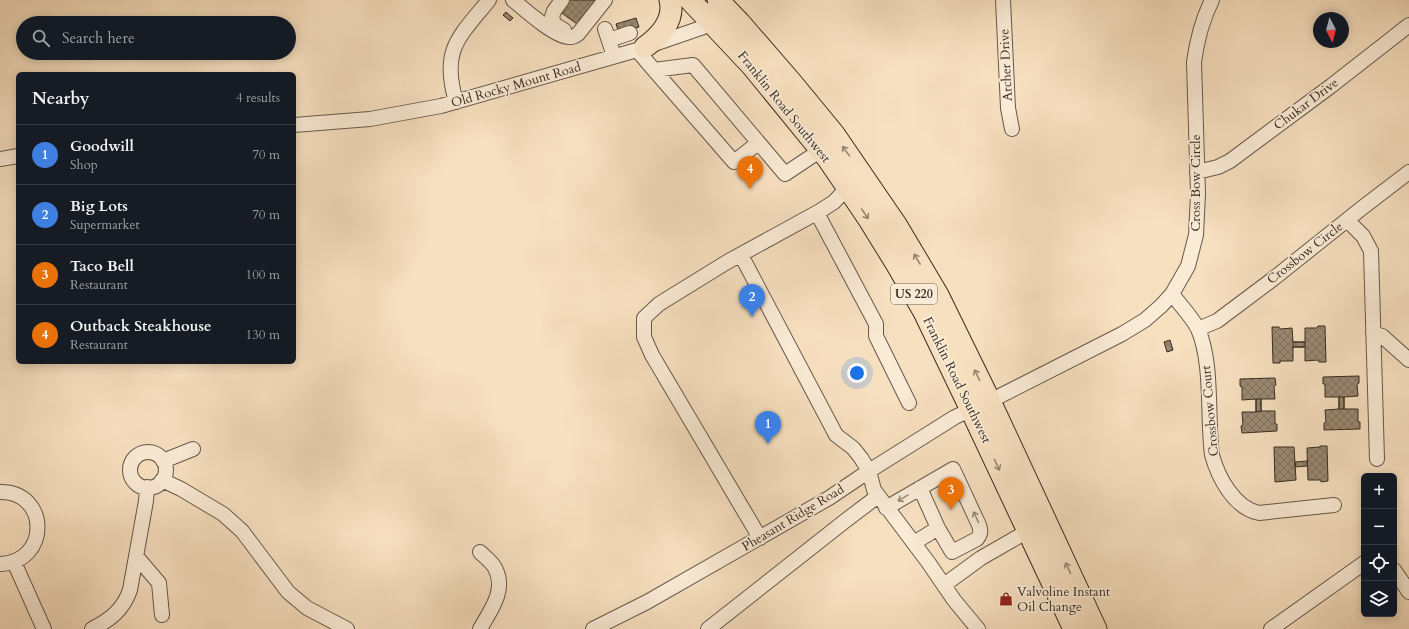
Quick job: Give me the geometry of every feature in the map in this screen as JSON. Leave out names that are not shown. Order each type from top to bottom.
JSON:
[{"type":"highway","points":[[641,48],[661,34],[671,13],[670,0]]},
{"type":"highway","name":"Franklin Road Southwest","points":[[690,0],[752,66],[821,150],[848,188],[898,265],[924,312],[981,405],[1096,629]]},
{"type":"highway","name":"Franklin Road Southwest","points":[[724,7],[803,96],[834,134],[897,226],[938,295],[1028,531],[1074,629]]},
{"type":"street","points":[[456,102],[450,74],[453,49],[464,31],[489,0]]},
{"type":"street","points":[[537,20],[554,0]]},
{"type":"street","points":[[562,0],[552,17],[554,24],[562,30],[568,32],[576,28],[598,0]]},
{"type":"street","points":[[516,1],[537,20],[563,36],[573,37],[578,34],[605,0]]},
{"type":"street","name":"Archer Drive","points":[[1003,0],[1008,108],[1012,129]]},
{"type":"street","name":"Cross Bow Circle","points":[[981,405],[1122,334],[1145,320],[1172,294],[1188,266],[1196,235],[1198,194],[1194,62],[1202,24],[1212,0]]},
{"type":"street","name":"Old Rocky Mount Road","points":[[296,125],[370,119],[456,102],[641,48],[712,23],[724,7]]},
{"type":"street","name":"Chukar Drive","points":[[1197,172],[1218,167],[1230,161],[1331,86],[1409,25]]},
{"type":"street","points":[[614,56],[607,35],[630,33]]},
{"type":"street","points":[[641,48],[654,70],[734,162],[758,144]]},
{"type":"street","points":[[654,70],[693,65],[758,144],[785,174],[821,150]]},
{"type":"street","points":[[0,159],[16,156]]},
{"type":"street","name":"Crossbow Circle","points":[[1198,330],[1217,321],[1409,172]]},
{"type":"street","points":[[760,538],[644,337],[644,318],[659,304],[741,255],[817,213],[834,202],[848,188]]},
{"type":"street","points":[[817,213],[876,324],[876,336],[909,403]]},
{"type":"street","points":[[1347,220],[1363,236],[1371,251],[1377,459]]},
{"type":"street","points":[[741,255],[836,435],[853,448],[861,458],[869,471],[874,490],[882,502],[978,629]]},
{"type":"street","name":"Crossbow Court","points":[[1172,294],[1198,330],[1207,366],[1212,455],[1218,472],[1231,494],[1244,508],[1251,512],[1259,513],[1334,505]]},
{"type":"street","points":[[1373,333],[1382,336],[1409,360]]},
{"type":"street","name":"Pheasant Ridge Road","points":[[593,629],[647,602],[760,538],[829,498],[869,471],[955,418],[981,405]]},
{"type":"street","points":[[163,461],[193,449]]},
{"type":"street","points":[[144,452],[155,453],[163,461],[165,470],[162,480],[158,484],[147,487],[136,483],[133,479],[130,468],[134,458],[144,452]]},
{"type":"street","points":[[708,629],[845,521],[882,502],[920,488],[953,469],[981,530],[980,536],[952,552],[938,528],[920,488]]},
{"type":"street","points":[[162,480],[223,514],[242,531],[288,592],[298,602],[346,629]]},
{"type":"street","points":[[92,629],[112,618],[126,601],[130,590],[146,501],[147,487]]},
{"type":"street","points":[[0,492],[15,494],[22,498],[34,510],[37,518],[38,531],[35,543],[26,554],[14,562],[0,564]]},
{"type":"street","points":[[914,544],[938,528]]},
{"type":"street","points":[[944,585],[981,558],[1028,531]]},
{"type":"street","points":[[480,552],[494,567],[500,584],[496,600],[480,629]]},
{"type":"street","points":[[136,556],[159,584],[162,615]]},
{"type":"street","points":[[14,562],[44,629]]},
{"type":"street","points":[[1272,629],[1361,565]]},
{"type":"street","points":[[1397,574],[1409,592]]},
{"type":"building","points":[[568,0],[596,0],[577,24],[559,11]]},
{"type":"building","points":[[506,12],[513,18],[510,21],[503,15]]},
{"type":"building","points":[[636,18],[639,27],[619,33],[616,24]]},
{"type":"building","points":[[1318,326],[1325,326],[1326,362],[1319,362],[1318,360],[1305,361],[1305,347],[1293,347],[1293,342],[1305,342],[1305,328],[1317,328]]},
{"type":"building","points":[[1272,327],[1279,327],[1280,329],[1292,328],[1293,342],[1305,342],[1305,347],[1293,347],[1293,361],[1280,361],[1280,363],[1273,363]]},
{"type":"building","points":[[1170,340],[1173,350],[1167,352],[1164,342]]},
{"type":"building","points":[[1359,376],[1359,383],[1357,384],[1358,396],[1344,397],[1344,409],[1339,409],[1339,397],[1325,397],[1325,384],[1323,384],[1323,377]]},
{"type":"building","points":[[1275,378],[1275,399],[1261,399],[1261,411],[1256,412],[1256,399],[1242,400],[1242,387],[1240,386],[1240,379]]},
{"type":"building","points":[[1339,397],[1344,397],[1344,409],[1358,409],[1358,422],[1360,422],[1360,429],[1324,430],[1324,423],[1326,422],[1325,410],[1339,409]]},
{"type":"building","points":[[1256,399],[1261,399],[1261,411],[1275,411],[1275,424],[1277,424],[1277,431],[1242,433],[1242,412],[1256,412]]},
{"type":"building","points":[[1327,446],[1328,481],[1321,482],[1321,480],[1308,480],[1307,448]]},
{"type":"building","points":[[1274,447],[1294,447],[1296,480],[1275,482]]},
{"type":"building","points":[[1307,461],[1307,466],[1295,467],[1295,462]]},
{"type":"place","name":"Outback Steakhouse","points":[[750,189]]},
{"type":"place","name":"Big Lots","points":[[752,317]]},
{"type":"place","name":"Goodwill","points":[[768,444]]},
{"type":"place","name":"Taco Bell","points":[[951,510]]},
{"type":"place","name":"Valvoline Instant Oil Change","points":[[1006,599]]}]
